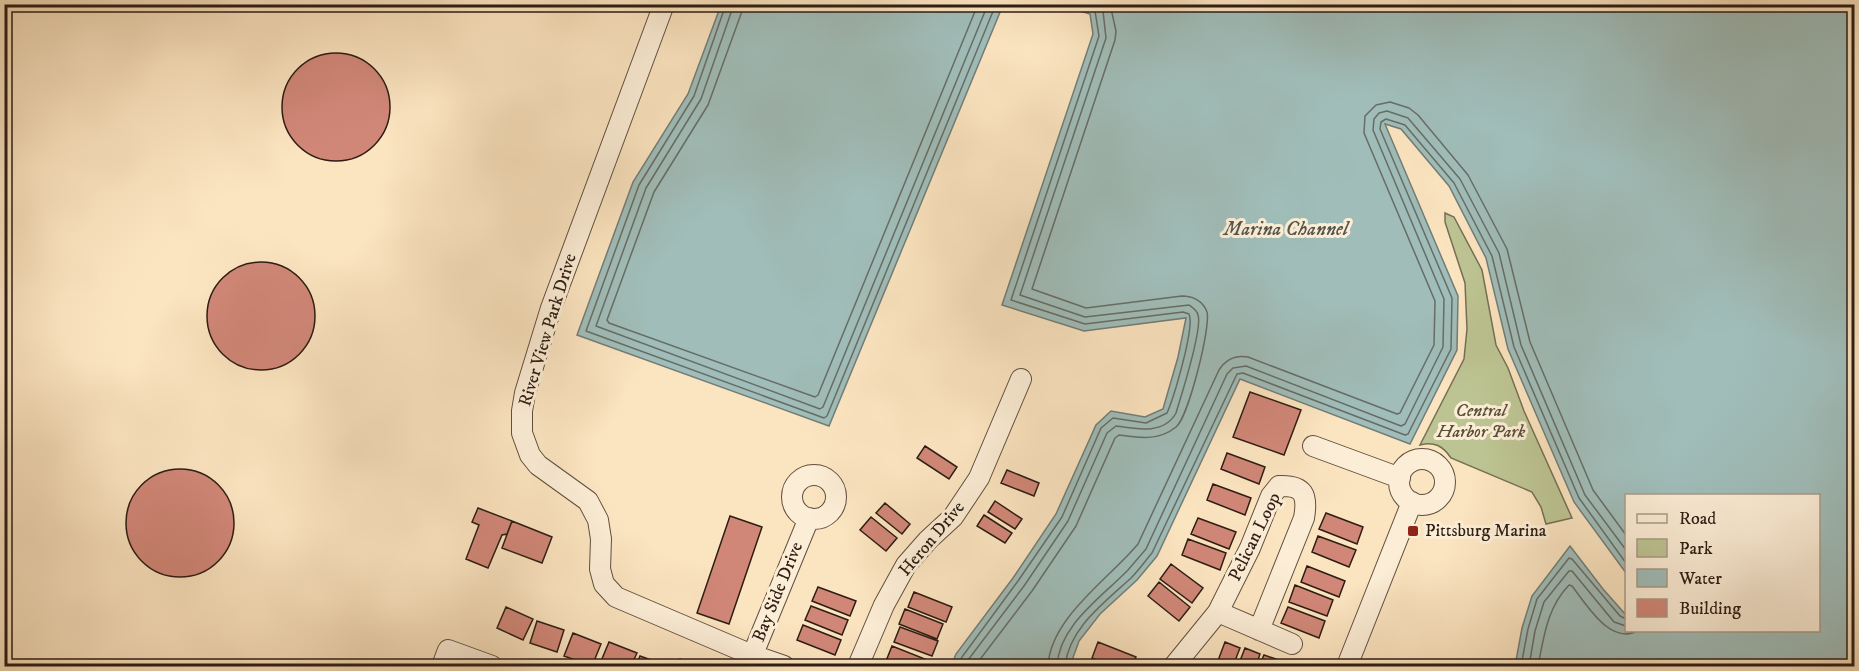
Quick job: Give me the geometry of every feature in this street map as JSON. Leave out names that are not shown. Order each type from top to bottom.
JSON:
[{"type":"street","name":"River View Park Drive","points":[[664,4],[551,308],[525,393],[522,433],[530,455],[538,465],[588,501],[598,520],[601,539],[600,569],[604,584],[616,597],[750,661],[784,666]]},
{"type":"street","name":"Heron Drive","points":[[858,666],[884,605],[906,566],[928,540],[953,517],[979,478],[1021,379]]},
{"type":"street","points":[[1313,446],[1400,478]]},
{"type":"street","points":[[1419,459],[1433,461],[1443,471],[1445,484],[1443,493],[1429,504],[1412,502],[1401,489],[1400,478],[1406,465],[1419,459]]},
{"type":"street","name":"Pelican Loop","points":[[1174,666],[1218,612],[1251,548],[1271,496],[1279,486],[1297,488],[1304,494],[1306,504],[1304,518],[1259,630]]},
{"type":"street","points":[[1347,666],[1412,502]]},
{"type":"street","name":"Bay Side Drive","points":[[750,661],[808,518]]},
{"type":"street","points":[[1218,612],[1292,644]]},
{"type":"street","points":[[445,658],[492,666]]},
{"type":"green space","name":"Central Harbor Park","points":[[1445,213],[1454,217],[1482,270],[1496,345],[1572,518],[1546,524],[1541,507],[1532,492],[1451,458],[1438,445],[1420,445],[1464,359],[1467,329],[1465,283],[1445,222]]},
{"type":"water","points":[[721,5],[1003,5],[829,426],[577,335],[633,182],[688,94]]},
{"type":"water","name":"Marina Channel","points":[[1061,5],[1854,5],[1854,666],[1515,666],[1522,628],[1532,596],[1570,546],[1625,614],[1625,632],[1820,632],[1820,494],[1625,494],[1625,572],[1574,502],[1508,349],[1486,258],[1449,186],[1401,129],[1385,124],[1458,296],[1457,350],[1410,444],[1240,379],[1157,556],[1137,580],[1100,614],[1079,641],[1070,666],[951,666],[956,654],[1013,578],[1056,514],[1096,425],[1111,411],[1145,417],[1163,409],[1178,357],[1186,318],[1084,331],[1002,305],[1093,34],[1090,14]]},
{"type":"building","points":[[336,53],[357,57],[374,69],[386,86],[390,107],[386,128],[374,145],[357,157],[336,161],[315,157],[298,145],[286,128],[282,107],[286,86],[298,69],[315,57]]},
{"type":"building","points":[[261,262],[282,266],[299,278],[311,295],[315,316],[311,337],[299,354],[282,366],[261,370],[240,366],[223,354],[211,337],[207,316],[211,295],[223,278],[240,266]]},
{"type":"building","points":[[1250,392],[1301,410],[1284,455],[1233,437]]},
{"type":"building","points":[[925,446],[957,467],[949,479],[917,458]]},
{"type":"building","points":[[1227,453],[1265,467],[1259,484],[1221,469]]},
{"type":"building","points":[[180,469],[201,473],[218,485],[230,502],[234,523],[230,544],[218,561],[201,573],[180,577],[159,573],[142,561],[130,544],[126,523],[130,502],[142,485],[159,473]]},
{"type":"building","points":[[1007,470],[1039,483],[1034,496],[1001,483]]},
{"type":"building","points":[[1213,484],[1251,498],[1245,515],[1207,500]]},
{"type":"building","points":[[995,501],[1022,519],[1015,529],[988,512]]},
{"type":"building","points":[[885,503],[910,524],[902,534],[876,513]]},
{"type":"building","points":[[478,508],[512,521],[507,534],[502,535],[488,568],[466,559],[479,525],[472,522]]},
{"type":"building","points":[[1326,513],[1363,527],[1357,544],[1319,529]]},
{"type":"building","points":[[984,515],[1012,533],[1005,543],[977,526]]},
{"type":"building","points":[[730,516],[762,527],[729,624],[697,613]]},
{"type":"building","points":[[871,517],[897,538],[886,551],[860,530]]},
{"type":"building","points":[[1198,518],[1236,532],[1229,549],[1191,534]]},
{"type":"building","points":[[512,521],[552,537],[542,563],[502,548]]},
{"type":"building","points":[[1318,536],[1356,550],[1349,567],[1312,552]]},
{"type":"building","points":[[1188,539],[1226,553],[1220,570],[1182,555]]},
{"type":"building","points":[[1171,564],[1203,588],[1192,603],[1160,579]]},
{"type":"building","points":[[1307,566],[1345,581],[1339,597],[1301,582]]},
{"type":"building","points":[[1159,582],[1190,607],[1179,621],[1148,596]]},
{"type":"building","points":[[1295,585],[1333,600],[1327,616],[1289,602]]},
{"type":"building","points":[[818,587],[856,601],[850,616],[812,601]]},
{"type":"building","points":[[914,592],[952,607],[946,622],[908,607]]},
{"type":"building","points":[[811,606],[848,620],[842,635],[805,620]]},
{"type":"building","points":[[506,607],[533,619],[523,640],[497,628]]},
{"type":"building","points":[[1288,607],[1325,621],[1319,638],[1281,623]]},
{"type":"building","points":[[905,609],[943,624],[937,639],[899,624]]},
{"type":"building","points":[[537,621],[564,630],[557,652],[530,643]]},
{"type":"building","points":[[803,625],[841,640],[835,655],[797,640]]},
{"type":"building","points":[[900,627],[938,641],[932,656],[894,642]]},
{"type":"building","points":[[573,633],[601,644],[592,666],[564,656]]},
{"type":"building","points":[[609,642],[637,653],[631,666],[599,666]]},
{"type":"building","points":[[1098,642],[1136,657],[1132,666],[1115,666],[1092,658]]},
{"type":"building","points":[[1225,642],[1240,648],[1233,666],[1216,666]]},
{"type":"building","points":[[892,646],[930,661],[927,666],[899,666],[886,661]]},
{"type":"building","points":[[1245,648],[1260,654],[1256,666],[1238,666]]},
{"type":"building","points":[[1264,655],[1279,660],[1277,666],[1259,666]]},
{"type":"building","points":[[640,656],[668,666],[636,666]]},
{"type":"building","points":[[680,659],[699,666],[677,666]]},
{"type":"place","name":"Pittsburg Marina","points":[[1413,531]]}]
